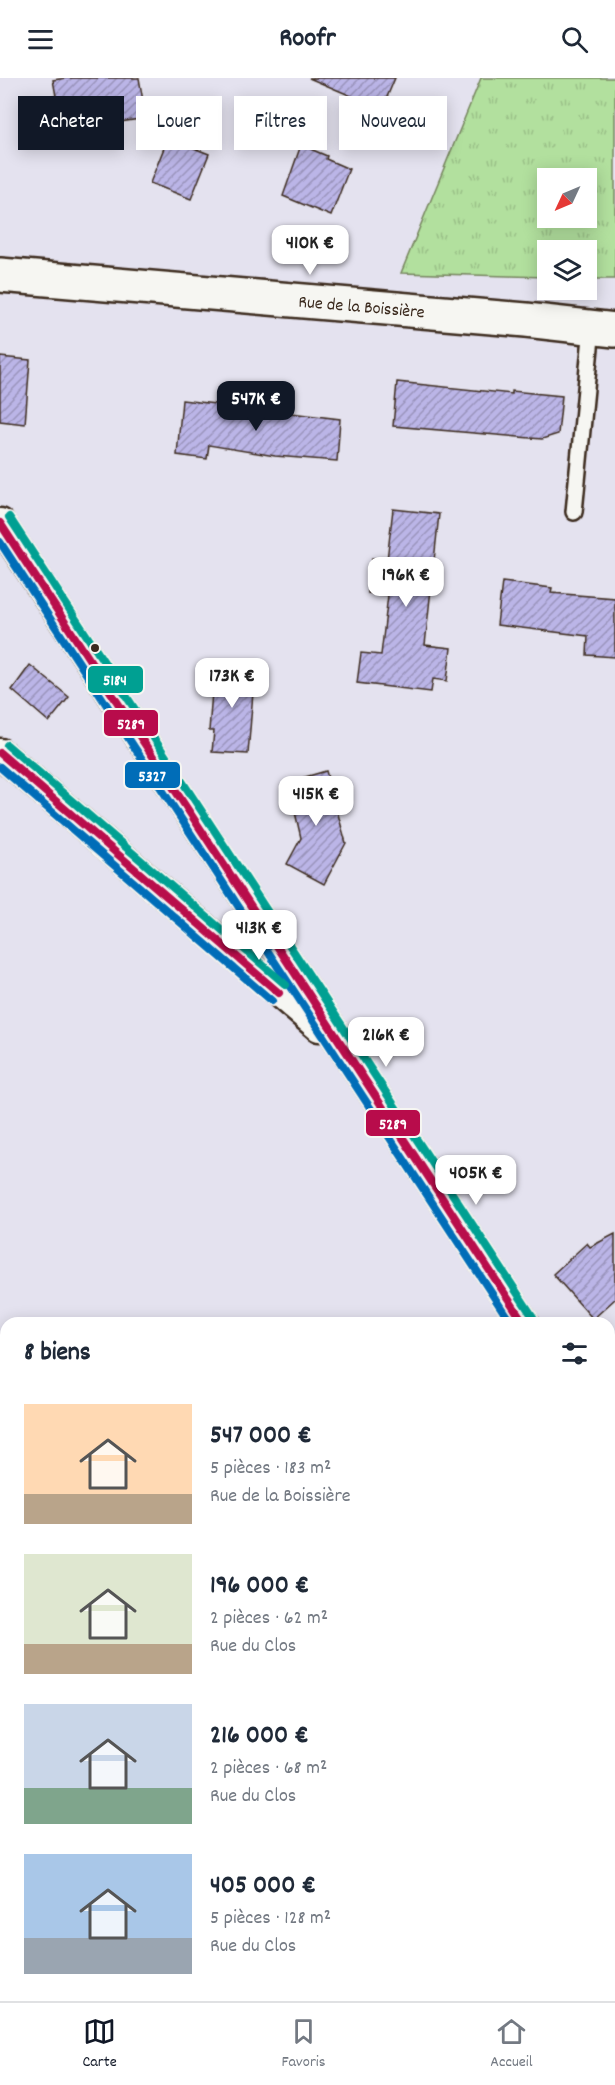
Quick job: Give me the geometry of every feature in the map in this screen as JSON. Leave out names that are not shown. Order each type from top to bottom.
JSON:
[{"type":"main road","name":"Rue de la Boissière","points":[[0,275],[604,328]]},
{"type":"street","points":[[0,523],[520,1317]]},
{"type":"street","points":[[0,753],[344,1049]]},
{"type":"street","points":[[224,946],[238,945],[249,940],[261,921]]},
{"type":"lane","points":[[574,512],[604,328]]},
{"type":"green space","points":[[481,78],[615,78],[615,279],[597,279],[597,240],[537,240],[537,277],[401,273]]},
{"type":"building","points":[[139,78],[142,96],[136,96],[136,120],[124,121],[124,96],[56,96],[53,80]]},
{"type":"building","points":[[309,78],[395,78],[387,96],[351,96]]},
{"type":"building","points":[[163,150],[199,150],[209,154],[191,199],[150,183]]},
{"type":"building","points":[[299,150],[313,150],[327,156],[326,159],[349,169],[331,216],[283,196]]},
{"type":"building","points":[[0,357],[30,360],[25,424],[0,421]]},
{"type":"building","points":[[397,382],[512,394],[512,391],[562,396],[558,434],[542,439],[393,426]]},
{"type":"building","points":[[182,400],[340,419],[337,461],[275,456],[209,445],[207,459],[177,455]]},
{"type":"building","points":[[393,509],[439,514],[425,645],[451,648],[447,681],[433,679],[431,692],[357,683],[361,653],[381,655],[388,595],[368,593],[372,558],[387,560]]},
{"type":"building","points":[[502,582],[552,588],[551,593],[615,598],[615,657],[587,655],[588,636],[497,625]]},
{"type":"building","points":[[30,665],[69,697],[49,722],[12,690]]},
{"type":"building","points":[[214,665],[255,668],[248,754],[212,752],[214,731],[209,731]]},
{"type":"building","points":[[326,771],[346,843],[324,884],[287,864],[301,838],[288,782]]},
{"type":"building","points":[[615,1234],[615,1299],[595,1317],[591,1317],[553,1274],[587,1243],[590,1247]]},
{"type":"transit line","name":"5184","points":[[9,517],[533,1317]]},
{"type":"transit line","name":"5289","points":[[0,523],[520,1317]]},
{"type":"transit line","name":"5327","points":[[0,542],[507,1317]]},
{"type":"transit line","name":"5184","points":[[7,745],[286,985]]},
{"type":"transit line","name":"5289","points":[[0,753],[279,993]]},
{"type":"transit line","name":"5327","points":[[0,767],[272,1001]]}]
